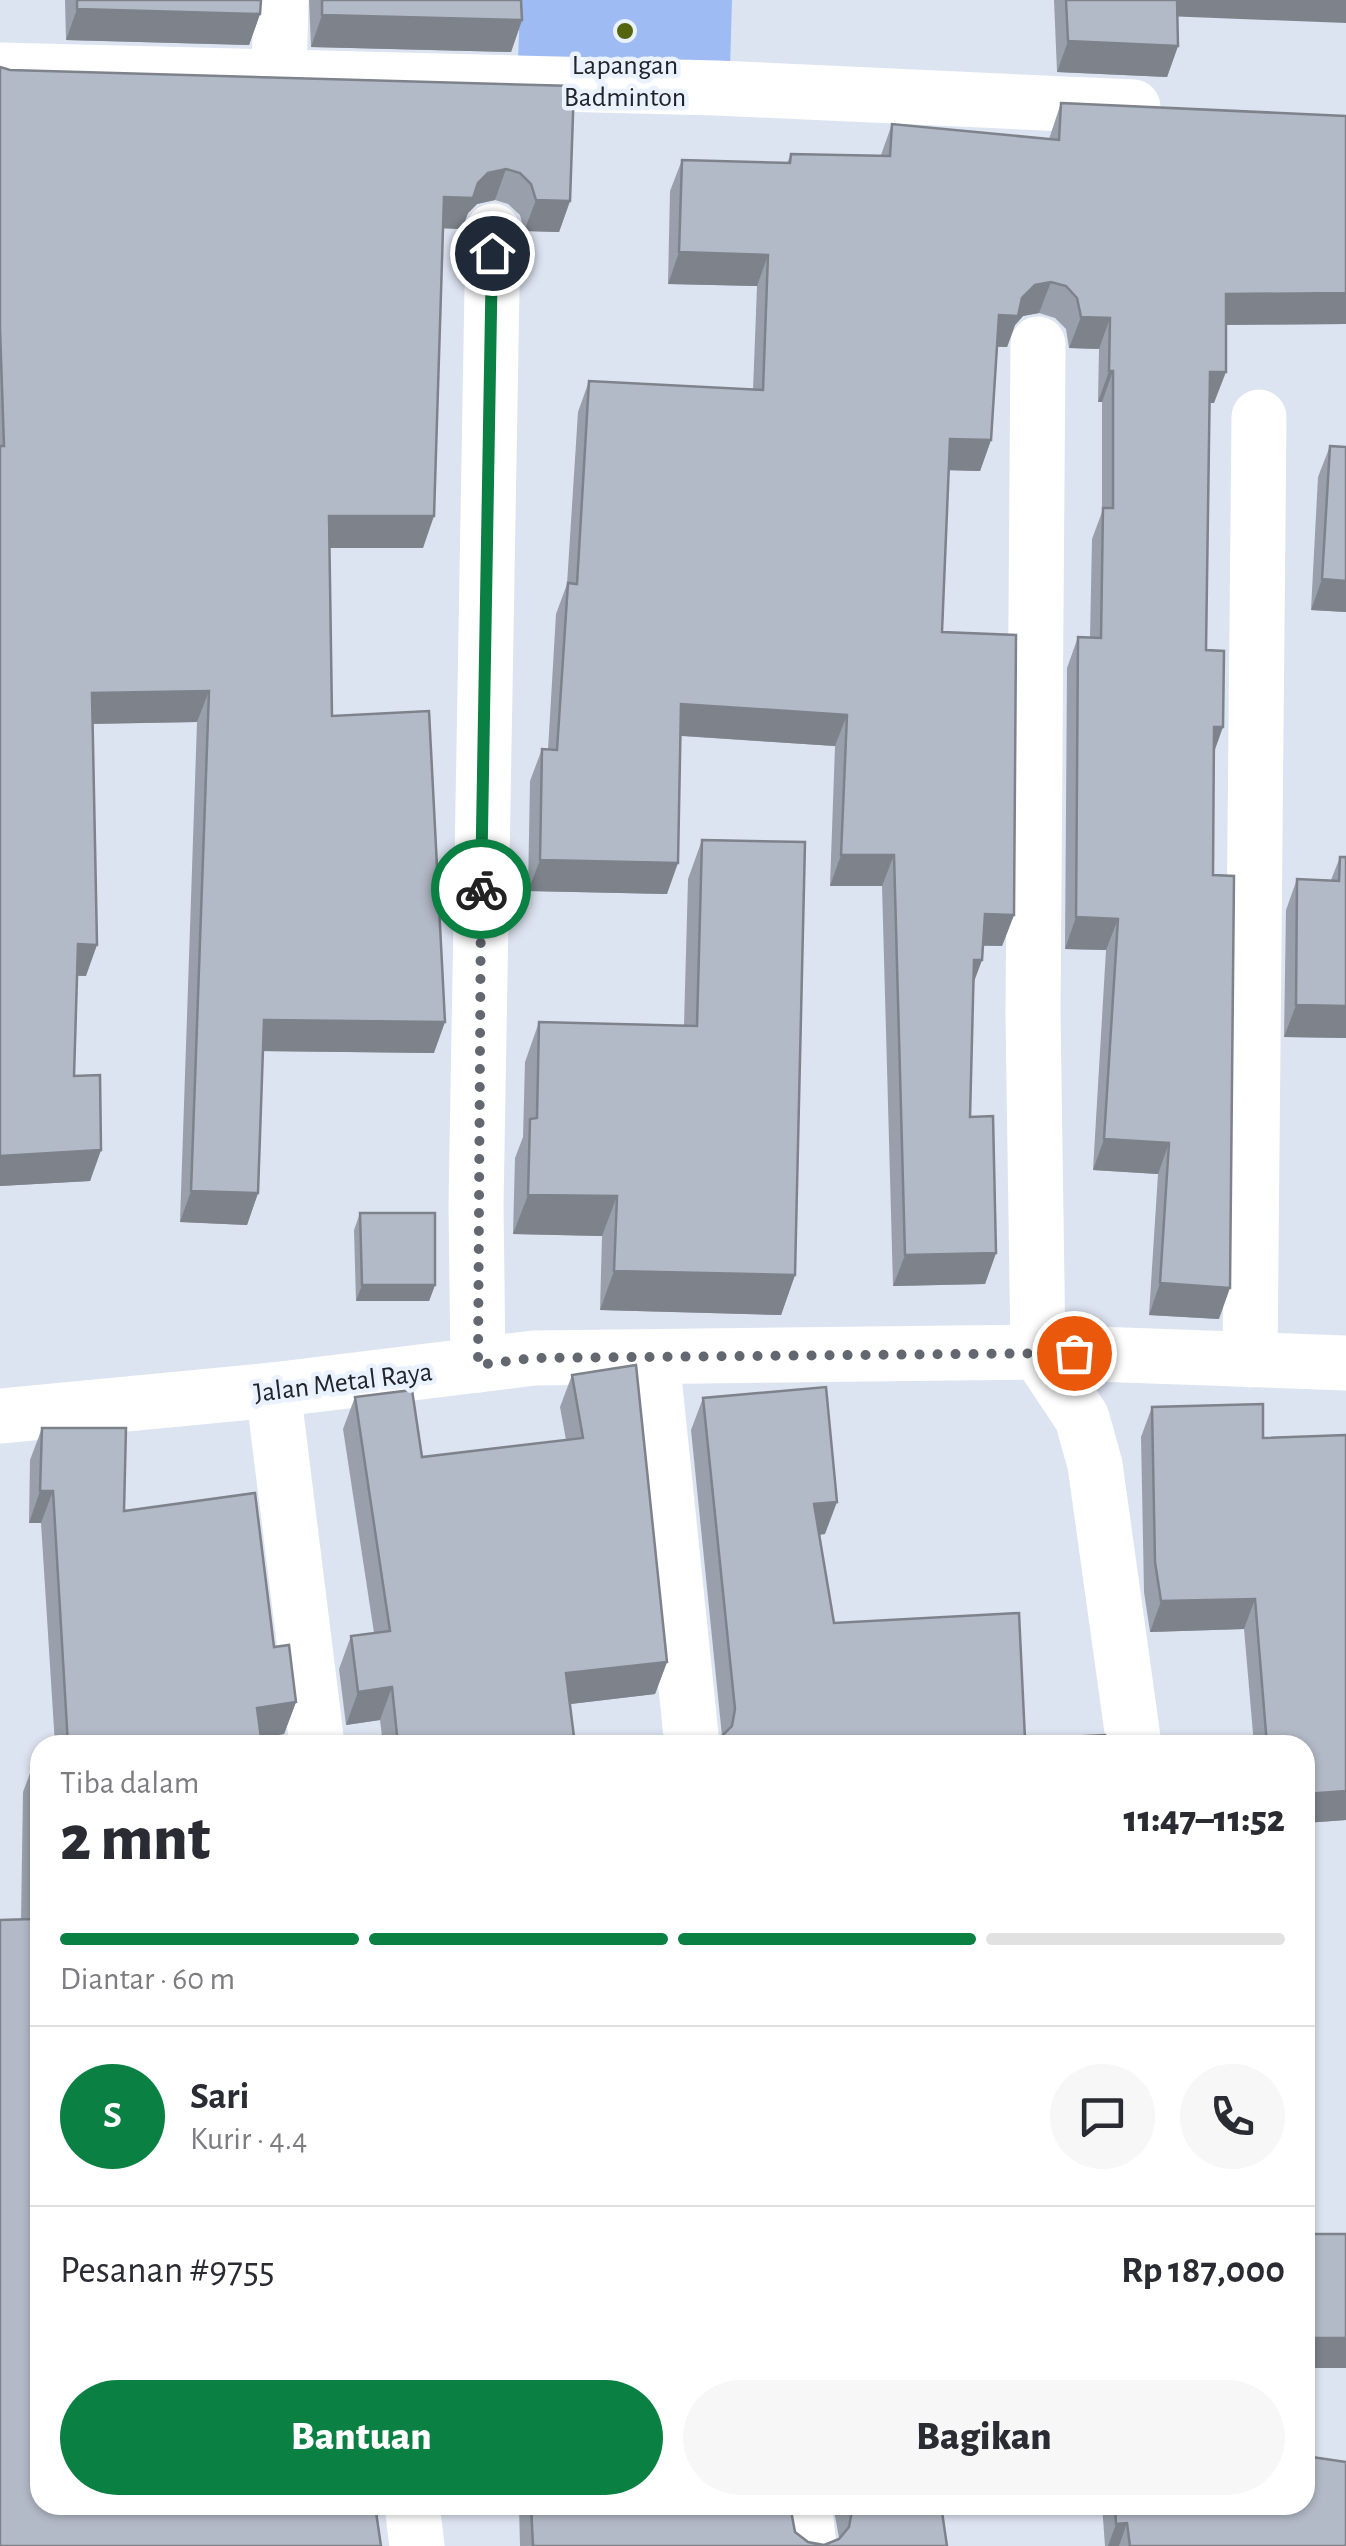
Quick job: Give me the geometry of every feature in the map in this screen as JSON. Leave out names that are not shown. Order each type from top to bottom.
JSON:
[{"type":"street","points":[[279,75],[281,0]]},
{"type":"street","points":[[0,70],[279,75],[496,98],[1185,109]]},
{"type":"street","points":[[478,1365],[476,1165],[493,231]]},
{"type":"street","points":[[1038,344],[1034,994],[1038,1352],[1082,1418],[1096,1465],[1133,1735]]},
{"type":"street","points":[[1250,1360],[1259,417]]},
{"type":"street","name":"Jalan Metal Raya","points":[[0,1416],[273,1390],[534,1358],[1038,1352],[1346,1363]]},
{"type":"street","points":[[652,1358],[691,1735]]},
{"type":"street","points":[[273,1390],[316,1735]]},
{"type":"street","points":[[413,2515],[418,2546]]},
{"type":"street","points":[[805,2515],[809,2546]]},
{"type":"shaded area","name":"Lapangan Badminton","points":[[520,0],[732,0],[730,69],[518,63]]},
{"type":"building","points":[[77,0],[261,0],[260,14],[77,9]]},
{"type":"building","points":[[322,0],[521,0],[522,20],[322,15]]},
{"type":"building","points":[[1066,0],[1177,0],[1178,46],[1068,41]]},
{"type":"building","points":[[0,67],[574,86],[570,201],[536,200],[531,184],[520,173],[506,169],[488,173],[478,183],[473,198],[444,197],[434,516],[329,516],[332,716],[429,711],[445,1022],[264,1020],[258,1193],[191,1191],[209,691],[92,693],[97,945],[78,944],[74,1076],[100,1075],[101,1150],[0,1156],[0,446],[4,446]]},
{"type":"building","points":[[1061,103],[1346,116],[1346,293],[1226,294],[1226,372],[1210,372],[1206,650],[1224,651],[1223,727],[1214,727],[1213,875],[1234,876],[1230,1288],[1160,1283],[1169,1143],[1104,1139],[1118,919],[1076,917],[1078,637],[1101,638],[1103,508],[1113,508],[1113,371],[1109,371],[1110,318],[1081,317],[1077,298],[1066,286],[1051,282],[1035,285],[1022,298],[1018,316],[999,315],[991,440],[950,439],[942,632],[1016,635],[1014,915],[985,914],[982,960],[974,960],[970,1117],[993,1116],[996,1253],[905,1255],[894,855],[841,855],[847,715],[681,704],[678,863],[540,860],[542,749],[557,750],[568,583],[577,584],[589,381],[763,390],[768,255],[679,252],[682,160],[790,163],[791,154],[890,156],[892,124],[1059,140]]},
{"type":"building","points":[[1330,446],[1346,447],[1346,581],[1322,579]]},
{"type":"building","points":[[702,840],[805,842],[795,1275],[614,1271],[617,1196],[528,1195],[530,1119],[537,1118],[539,1022],[697,1026]]},
{"type":"building","points":[[1340,857],[1346,857],[1346,1006],[1296,1005],[1297,879],[1339,881]]},
{"type":"building","points":[[360,1213],[435,1213],[435,1285],[362,1285]]},
{"type":"building","points":[[636,1365],[667,1662],[566,1673],[574,1735],[397,1735],[392,1687],[358,1692],[351,1636],[390,1631],[355,1397],[412,1390],[422,1457],[583,1438],[572,1375]]},
{"type":"building","points":[[826,1387],[837,1502],[814,1504],[834,1623],[1019,1613],[1025,1735],[723,1735],[732,1726],[735,1709],[703,1398]]},
{"type":"building","points":[[1263,1404],[1263,1438],[1346,1435],[1346,1791],[1315,1793],[1315,1735],[1266,1735],[1255,1599],[1161,1601],[1155,1562],[1152,1407]]},
{"type":"building","points":[[42,1428],[126,1428],[124,1511],[255,1493],[274,1647],[289,1645],[296,1702],[257,1708],[261,1735],[67,1735],[53,1491],[40,1491]]},
{"type":"building","points":[[30,1919],[30,2515],[376,2515],[381,2546],[0,2546],[0,1920]]},
{"type":"building","points":[[1315,2234],[1346,2234],[1346,2338],[1315,2338]]},
{"type":"building","points":[[1315,2457],[1346,2462],[1346,2546],[1130,2546],[1127,2523],[1116,2524],[1116,2515],[1315,2515]]},
{"type":"building","points":[[531,2515],[792,2515],[795,2532],[808,2542],[824,2545],[839,2539],[849,2527],[851,2515],[942,2515],[947,2546],[533,2546]]},
{"type":"way so far","points":[[481,889],[476,1205],[478,1365],[534,1358],[1074,1353]]},
{"type":"place","name":"Lapangan Badminton","points":[[625,31]]},
{"type":"route","points":[[481,889],[492,253]]}]
